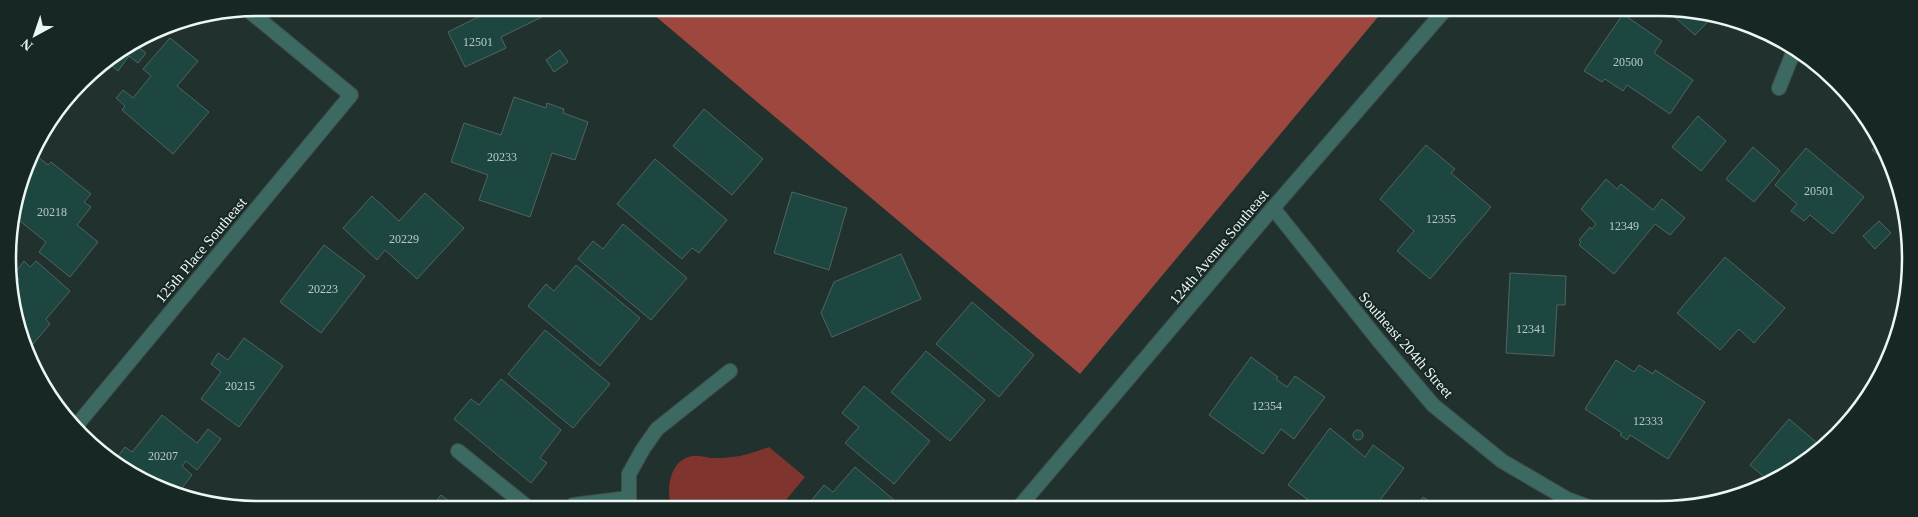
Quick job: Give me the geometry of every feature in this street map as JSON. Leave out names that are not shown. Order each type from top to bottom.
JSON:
[{"type":"street","name":"125th Place Southeast","points":[[79,422],[351,95],[255,16]]},
{"type":"street","name":"124th Avenue Southeast","points":[[1024,501],[1273,208],[1440,16]]},
{"type":"street","points":[[1779,88],[1792,56]]},
{"type":"street","name":"Southeast 204th Street","points":[[1273,208],[1378,341],[1433,405],[1502,461],[1572,501]]},
{"type":"street","points":[[629,501],[629,474],[657,429],[730,371]]},
{"type":"street","points":[[458,451],[519,501]]},
{"type":"shaded area","points":[[655,16],[1379,16],[1080,374]]},
{"type":"shaded area","points":[[769,447],[805,477],[785,501],[670,501],[669,491],[671,475],[685,458],[695,456],[724,458]]},
{"type":"building","points":[[480,16],[542,17],[501,37],[506,48],[465,67],[448,32]]},
{"type":"building","points":[[1622,16],[1626,16],[1662,41],[1654,53],[1693,80],[1670,114],[1627,85],[1623,91],[1605,79],[1602,82],[1584,71]]},
{"type":"building","points":[[1675,17],[1708,21],[1695,35]]},
{"type":"building","points":[[170,38],[198,61],[177,86],[209,112],[173,154],[122,110],[125,106],[116,98],[123,90],[133,98],[151,76],[143,69]]},
{"type":"building","points":[[139,48],[146,53],[138,63],[129,56],[118,71],[112,66],[124,57]]},
{"type":"building","points":[[560,50],[568,62],[554,72],[546,60]]},
{"type":"building","points":[[514,97],[546,108],[547,103],[564,109],[563,113],[588,122],[575,160],[552,153],[530,217],[479,200],[488,175],[451,162],[464,123],[501,135]]},
{"type":"building","points":[[704,109],[763,159],[732,195],[673,146]]},
{"type":"building","points":[[1698,116],[1726,141],[1701,171],[1672,147]]},
{"type":"building","points":[[1426,145],[1455,169],[1451,173],[1491,207],[1430,279],[1397,251],[1414,231],[1380,199]]},
{"type":"building","points":[[1753,147],[1780,171],[1754,202],[1726,179]]},
{"type":"building","points":[[1875,147],[1879,155],[1872,150]]},
{"type":"building","points":[[1806,148],[1864,197],[1833,234],[1810,215],[1804,221],[1791,211],[1797,204],[1775,185]]},
{"type":"building","points":[[38,157],[48,165],[51,162],[91,194],[84,202],[91,207],[77,225],[98,242],[70,277],[39,252],[46,242],[19,220],[29,181]]},
{"type":"building","points":[[655,159],[727,220],[699,253],[692,248],[682,259],[617,204]]},
{"type":"building","points":[[1606,179],[1617,189],[1621,184],[1653,210],[1662,199],[1685,218],[1670,235],[1655,224],[1614,274],[1579,245],[1581,242],[1579,240],[1590,227],[1592,229],[1596,224],[1581,209]]},
{"type":"building","points":[[792,192],[847,208],[829,270],[774,253]]},
{"type":"building","points":[[425,193],[464,228],[417,279],[385,250],[377,260],[343,228],[372,196],[399,221]]},
{"type":"building","points":[[1879,221],[1891,233],[1875,249],[1863,236]]},
{"type":"building","points":[[623,224],[687,278],[651,320],[578,259],[593,241],[603,249]]},
{"type":"building","points":[[324,245],[365,276],[321,333],[280,302]]},
{"type":"building","points":[[901,254],[921,299],[832,337],[821,313],[834,282]]},
{"type":"building","points":[[1725,257],[1785,308],[1754,343],[1739,329],[1720,350],[1677,313]]},
{"type":"building","points":[[24,261],[30,267],[36,261],[70,291],[46,319],[50,324],[32,345],[21,306],[17,270]]},
{"type":"building","points":[[576,265],[640,318],[600,366],[528,306],[546,284],[554,291]]},
{"type":"building","points":[[1510,273],[1566,276],[1565,305],[1557,305],[1554,356],[1506,353]]},
{"type":"building","points":[[972,302],[1034,355],[999,397],[936,344]]},
{"type":"building","points":[[545,330],[610,384],[573,428],[508,374]]},
{"type":"building","points":[[244,338],[283,366],[239,427],[201,399],[221,372],[211,364],[218,353],[228,360]]},
{"type":"building","points":[[926,351],[985,400],[950,441],[891,392]]},
{"type":"building","points":[[1251,357],[1278,377],[1276,379],[1287,387],[1295,376],[1325,397],[1294,439],[1281,429],[1263,454],[1209,415]]},
{"type":"building","points":[[1616,360],[1634,372],[1639,365],[1653,374],[1655,370],[1705,402],[1668,459],[1630,435],[1627,440],[1620,435],[1622,433],[1585,409]]},
{"type":"building","points":[[501,379],[561,430],[540,458],[547,463],[531,483],[454,419],[471,399],[479,405]]},
{"type":"building","points":[[864,386],[930,441],[894,484],[845,443],[859,427],[842,413]]},
{"type":"building","points":[[162,415],[197,443],[208,429],[221,439],[197,470],[186,461],[182,466],[192,475],[182,488],[151,476],[118,456],[125,447],[132,452]]},
{"type":"building","points":[[1789,419],[1817,443],[1794,460],[1764,477],[1750,465]]},
{"type":"building","points":[[1330,428],[1365,457],[1373,445],[1404,468],[1379,501],[1310,501],[1288,485]]},
{"type":"building","points":[[1356,430],[1360,430],[1363,435],[1362,439],[1356,440],[1353,437],[1353,433]]},
{"type":"building","points":[[855,467],[895,501],[811,501],[824,485],[833,492]]},
{"type":"building","points":[[441,495],[449,501],[436,501]]},
{"type":"building","points":[[1423,497],[1429,501],[1421,501]]}]
